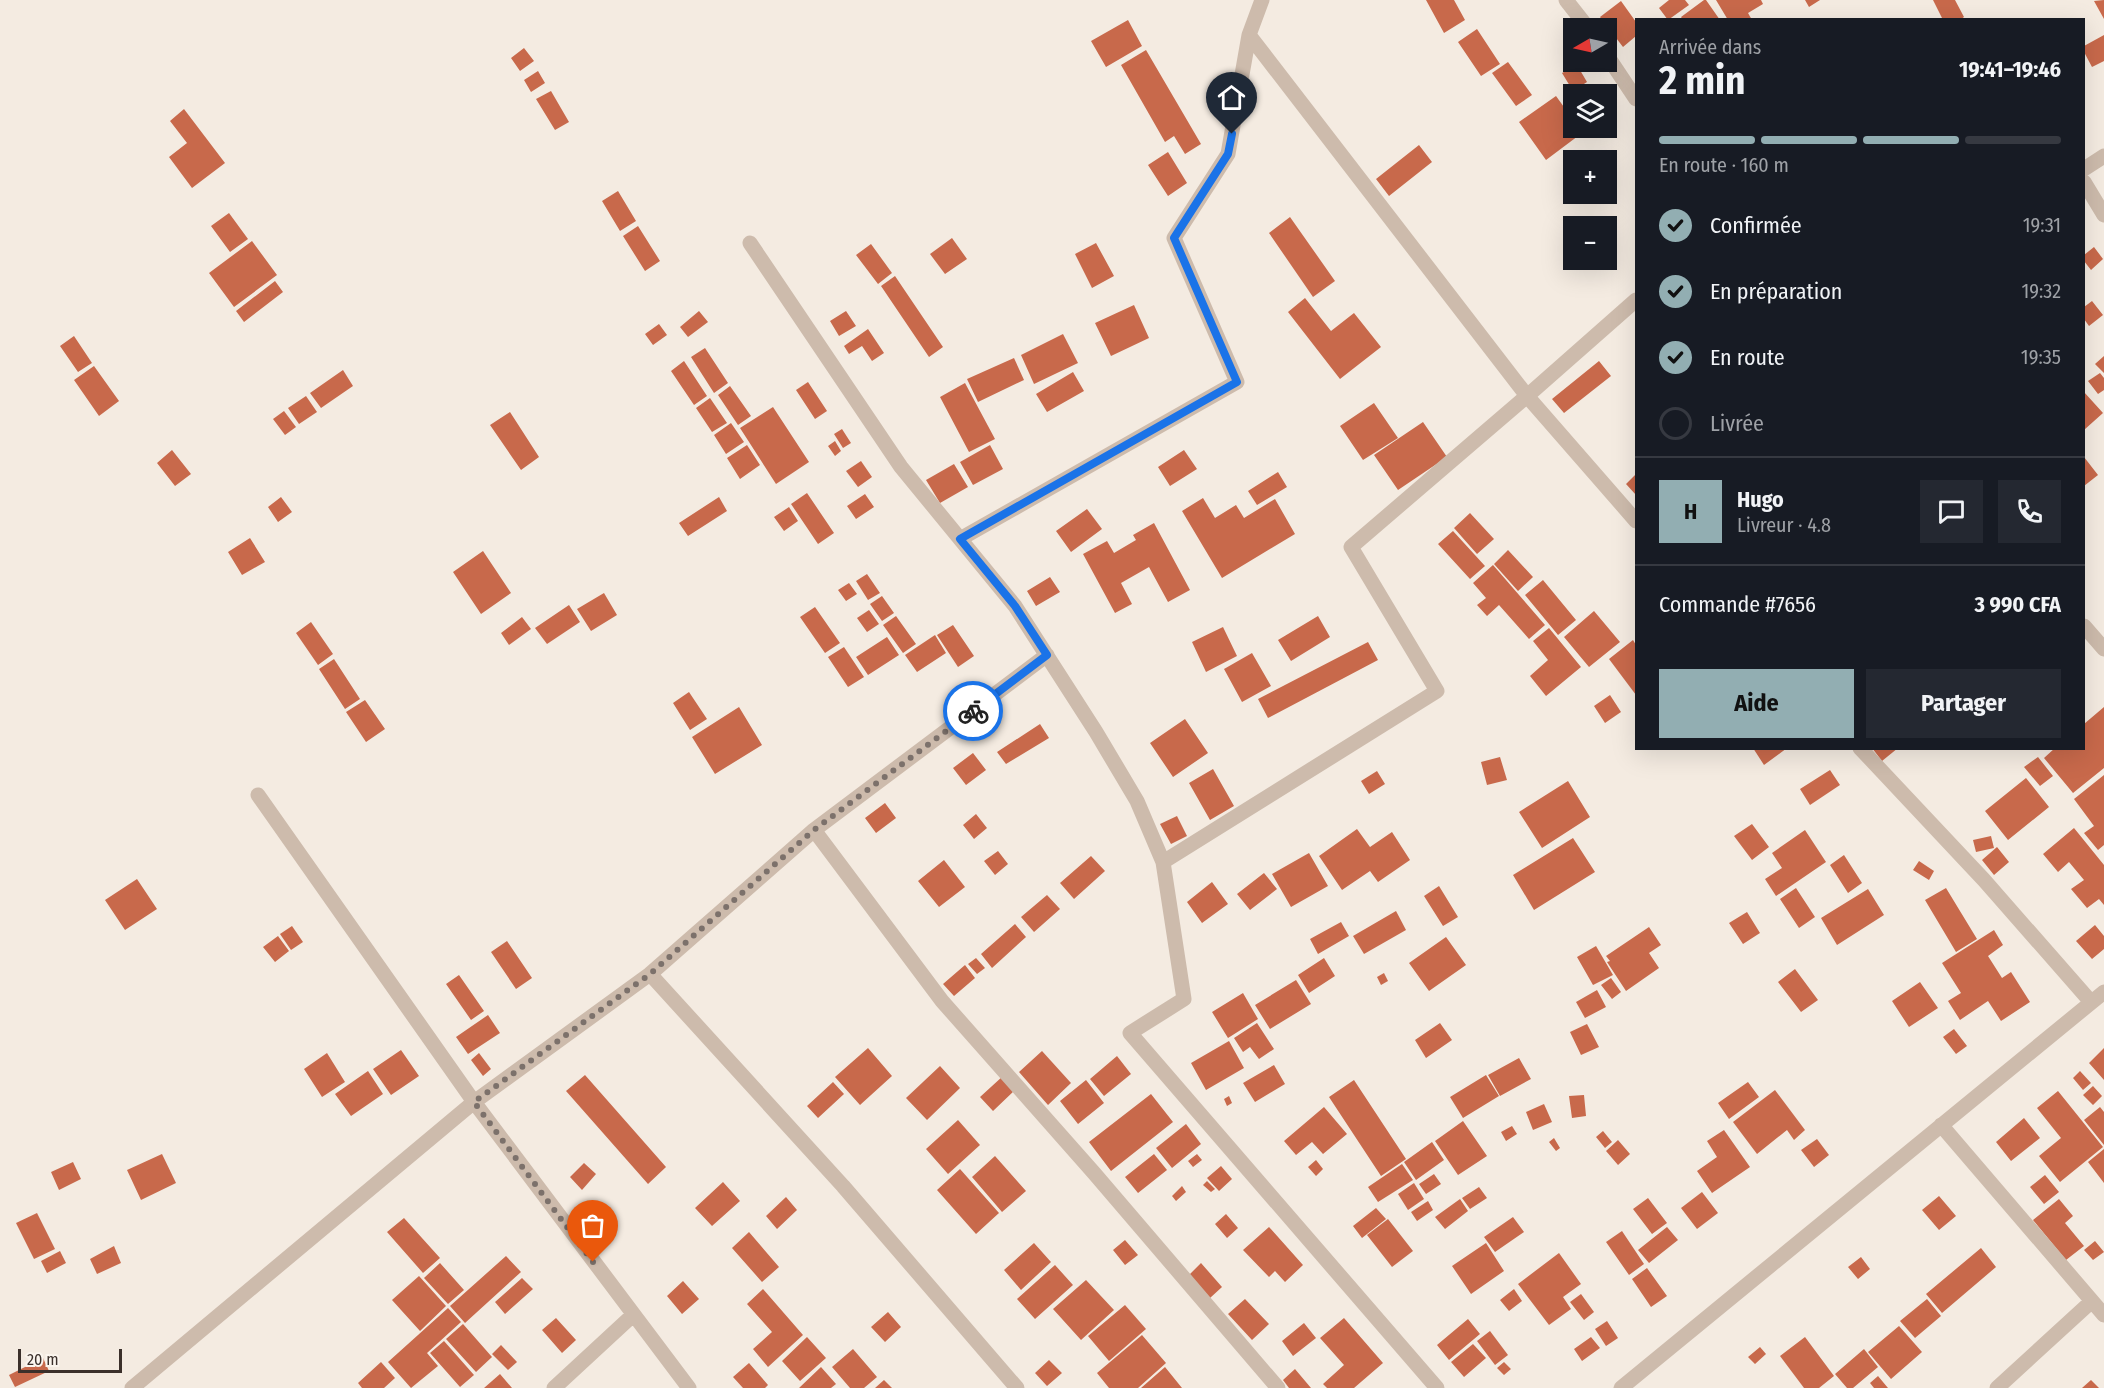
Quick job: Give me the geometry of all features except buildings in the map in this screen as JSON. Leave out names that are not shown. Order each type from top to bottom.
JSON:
[{"type":"street","points":[[960,539],[1237,382],[1174,238],[1228,154],[1249,35],[1262,0]]},
{"type":"street","points":[[1566,0],[1580,18]]},
{"type":"street","points":[[1249,35],[1527,396],[1635,520]]},
{"type":"street","points":[[1617,70],[1635,98]]},
{"type":"street","points":[[2085,168],[2104,156]]},
{"type":"street","points":[[2085,184],[2104,215]]},
{"type":"street","points":[[750,243],[901,467],[1015,606],[1137,801],[1163,862],[1184,999],[1130,1033],[1437,1388]]},
{"type":"street","points":[[1163,862],[1437,691],[1351,547],[1635,301]]},
{"type":"street","points":[[2085,627],[2104,649]]},
{"type":"street","points":[[132,1388],[474,1102],[650,974],[814,830],[1047,655]]},
{"type":"street","points":[[1862,750],[1983,880],[2091,1002]]},
{"type":"street","points":[[258,795],[474,1102],[689,1388]]},
{"type":"street","points":[[814,830],[942,1001],[1094,1173],[1278,1388]]},
{"type":"street","points":[[650,974],[843,1186],[1017,1388]]},
{"type":"street","points":[[1621,1388],[2104,992]]},
{"type":"street","points":[[1941,1125],[2104,1315]]},
{"type":"street","points":[[1997,1388],[2092,1301]]},
{"type":"street","points":[[554,1388],[633,1316]]},
{"type":"way so far","points":[[593,1262],[474,1102],[650,974],[814,830],[973,711]]},
{"type":"route","points":[[973,711],[1047,655],[1015,606],[960,539],[1237,382],[1174,238],[1228,154],[1232,134]]}]
